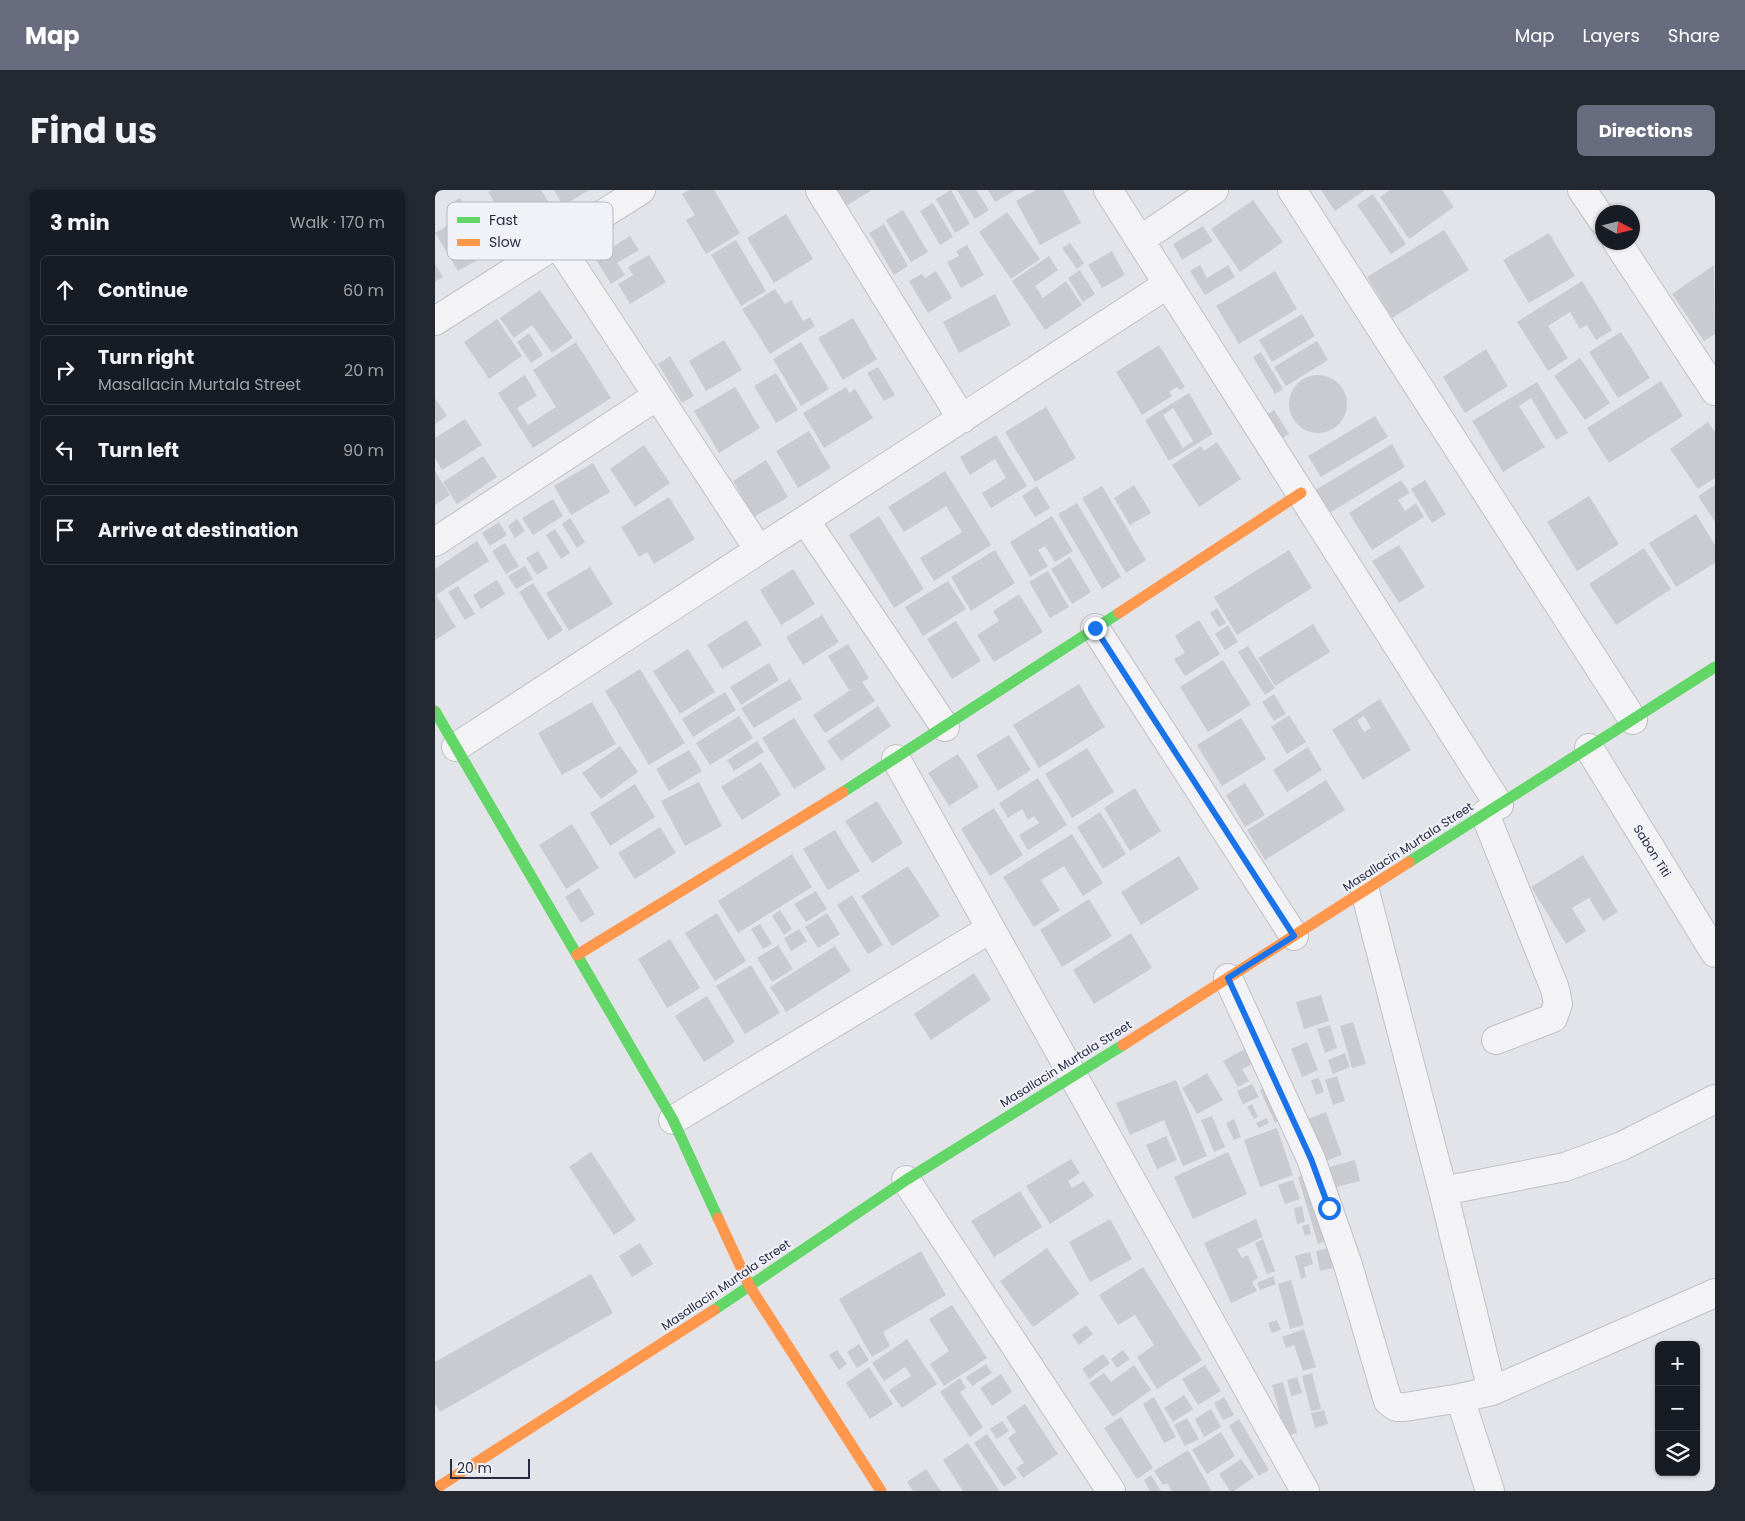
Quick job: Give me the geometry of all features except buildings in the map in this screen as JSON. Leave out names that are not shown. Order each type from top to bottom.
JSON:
[{"type":"street","points":[[613,208],[641,190]]},
{"type":"street","points":[[820,190],[962,419]]},
{"type":"street","points":[[1108,190],[1301,493],[1492,809],[1555,989],[1558,1004],[1553,1018],[1496,1040]]},
{"type":"street","points":[[1140,240],[1214,190]]},
{"type":"street","points":[[1292,190],[1633,720]]},
{"type":"street","points":[[1582,190],[1595,209]]},
{"type":"street","points":[[1622,250],[1715,391]]},
{"type":"street","points":[[435,322],[531,260]]},
{"type":"street","points":[[568,260],[759,550]]},
{"type":"street","points":[[456,747],[1168,284]]},
{"type":"street","points":[[435,542],[657,396]]},
{"type":"street","points":[[577,955],[896,759],[1301,493]]},
{"type":"street","points":[[805,520],[945,727]]},
{"type":"street","points":[[1095,628],[1294,936]]},
{"type":"street","name":"Masallacin Murtala Street","points":[[435,1490],[750,1287],[906,1180],[1228,978],[1715,667]]},
{"type":"street","points":[[435,711],[673,1120],[750,1287],[881,1491]]},
{"type":"street","name":"Sabon Titi","points":[[1589,748],[1705,917],[1715,953]]},
{"type":"street","points":[[896,759],[1305,1491]]},
{"type":"street","points":[[1365,891],[1443,1191],[1492,1391]]},
{"type":"street","points":[[673,1120],[990,929]]},
{"type":"street","points":[[1228,978],[1314,1167],[1348,1265],[1388,1401],[1396,1407],[1405,1408],[1492,1391],[1715,1292]]},
{"type":"street","points":[[1443,1191],[1565,1167],[1622,1146],[1715,1099]]},
{"type":"street","points":[[906,1180],[1111,1491]]},
{"type":"street","points":[[1460,1398],[1491,1491]]},
{"type":"traffic: fast","points":[[843,792],[1119,613]]},
{"type":"traffic: fast","points":[[1409,862],[1715,667]]},
{"type":"traffic: fast","points":[[435,711],[673,1120],[718,1218]]},
{"type":"traffic: fast","points":[[714,1310],[906,1180],[1123,1045]]},
{"type":"traffic: slow","points":[[1119,613],[1301,493]]},
{"type":"traffic: slow","points":[[577,955],[843,792]]},
{"type":"traffic: slow","points":[[1123,1045],[1409,862]]},
{"type":"traffic: slow","points":[[718,1218],[750,1287],[881,1491]]},
{"type":"traffic: slow","points":[[435,1489],[714,1310]]},
{"type":"route","points":[[1095,628],[1294,936],[1228,978],[1311,1159],[1329,1208]]}]
